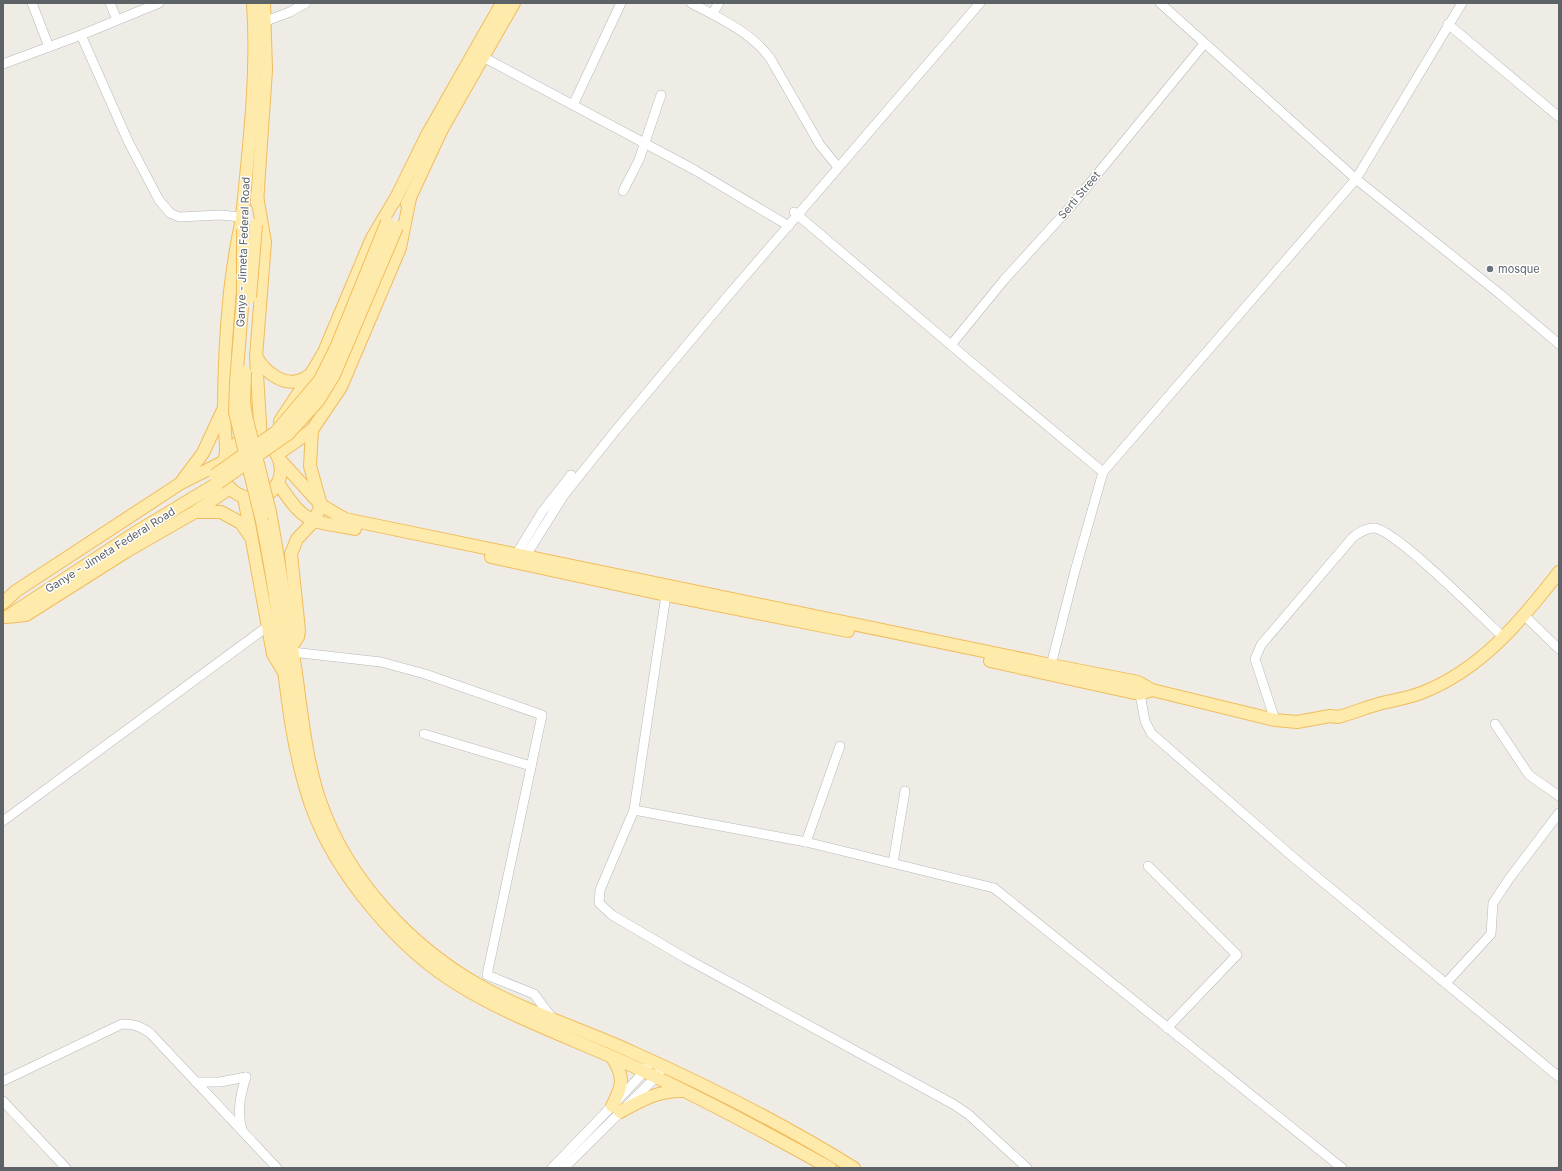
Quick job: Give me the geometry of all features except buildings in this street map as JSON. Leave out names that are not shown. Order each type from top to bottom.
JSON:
[{"type":"main road","name":"Ganye - Jimeta Federal Road","points":[[253,3],[255,50],[254,88],[243,222],[243,295],[236,383],[236,412],[262,522],[271,568],[284,673],[297,755],[311,805],[328,844],[349,880],[380,918],[421,957],[460,986],[510,1013],[656,1077],[830,1168]]},
{"type":"main road","name":"Ganye - Jimeta Federal Road","points":[[264,3],[266,21],[266,70],[247,336],[244,402],[270,512],[306,744],[320,800],[343,851],[368,888],[403,927],[446,964],[483,988],[651,1060],[750,1109],[854,1168]]},
{"type":"main road","points":[[263,441],[312,374],[324,352],[372,238],[397,196],[427,135],[502,3]]},
{"type":"main road","points":[[392,224],[410,198],[442,129],[514,3]]},
{"type":"main road","points":[[257,196],[265,242],[256,357],[263,441]]},
{"type":"main road","points":[[392,224],[397,196]]},
{"type":"main road","points":[[279,457],[312,430],[341,387],[400,248],[410,198]]},
{"type":"main road","points":[[243,222],[235,248],[228,314],[224,409],[224,478],[230,488],[244,497],[255,498],[263,496],[274,489],[278,483],[282,468],[279,457]]},
{"type":"main road","name":"Ganye - Jimeta Federal Road","points":[[4,618],[10,604],[175,495],[216,479],[276,432],[320,380],[392,224]]},
{"type":"main road","points":[[256,357],[262,368],[279,379],[296,382],[312,374]]},
{"type":"main road","points":[[181,483],[202,453],[224,409]]},
{"type":"main road","points":[[292,649],[298,637],[299,630],[291,554],[297,539],[314,521],[321,505],[310,466],[312,430]]},
{"type":"main road","points":[[10,604],[16,591],[181,483],[224,458],[240,441],[250,439],[263,441],[321,505],[345,519],[519,558],[666,595],[1152,690],[1274,720],[1296,722],[1330,716],[1338,717],[1421,693],[1467,668],[1488,654],[1525,616],[1559,572]]},
{"type":"main road","points":[[278,483],[302,513],[314,521],[519,558],[1051,665],[1139,688]]},
{"type":"main road","points":[[4,618],[26,615],[128,551],[195,512],[230,488]]},
{"type":"main road","points":[[244,497],[253,539],[273,654],[284,673]]},
{"type":"main road","points":[[195,512],[221,512],[241,523],[253,539]]},
{"type":"main road","points":[[612,1057],[620,1069],[622,1080],[616,1109]]},
{"type":"main road","points":[[616,1109],[667,1091],[683,1091]]},
{"type":"street","points":[[32,3],[49,47]]},
{"type":"street","points":[[110,3],[118,20]]},
{"type":"street","points":[[3,64],[81,35],[159,3]]},
{"type":"street","points":[[266,21],[290,12],[306,3]]},
{"type":"street","points":[[573,105],[621,3]]},
{"type":"street","points":[[691,3],[712,14],[761,46],[820,144],[836,165]]},
{"type":"street","points":[[712,14],[718,3]]},
{"type":"street","points":[[519,558],[542,512],[559,490],[796,213],[972,3]]},
{"type":"street","points":[[836,165],[980,3]]},
{"type":"street","points":[[1160,3],[1356,179],[1500,294],[1559,344]]},
{"type":"street","points":[[1051,665],[1075,571],[1103,472],[1356,179],[1462,3]]},
{"type":"street","points":[[1448,24],[1559,117]]},
{"type":"street","points":[[81,35],[128,141],[158,200],[170,213],[179,217],[220,215],[243,222]]},
{"type":"street","name":"Serti Street","points":[[951,345],[1004,280],[1072,205],[1204,44]]},
{"type":"street","points":[[483,57],[644,143],[786,224]]},
{"type":"street","points":[[623,191],[639,160],[662,95]]},
{"type":"street","points":[[796,213],[1103,472]]},
{"type":"street","points":[[1274,720],[1255,659],[1261,645],[1353,537],[1364,530],[1375,528],[1388,535],[1415,556],[1504,638]]},
{"type":"street","points":[[666,595],[634,810],[600,890],[599,903],[612,915],[686,959],[947,1100],[968,1114],[1027,1168]]},
{"type":"street","points":[[1525,616],[1559,649]]},
{"type":"street","points":[[3,821],[268,626]]},
{"type":"street","points":[[292,649],[381,662],[425,674],[542,715],[486,975],[534,994],[552,1018]]},
{"type":"street","points":[[1139,688],[1145,722],[1150,734],[1294,858],[1559,1077]]},
{"type":"street","points":[[1495,724],[1529,775],[1559,796]]},
{"type":"street","points":[[424,734],[531,766]]},
{"type":"street","points":[[806,842],[840,746]]},
{"type":"street","points":[[893,863],[905,792]]},
{"type":"street","points":[[634,810],[806,842],[994,888],[1342,1168]]},
{"type":"street","points":[[1446,984],[1491,934],[1493,903],[1509,878],[1559,813]]},
{"type":"street","points":[[1148,866],[1237,955],[1167,1028]]},
{"type":"street","points":[[3,1081],[122,1024],[140,1026],[150,1033],[277,1168]]},
{"type":"street","points":[[564,1168],[616,1109],[644,1072],[651,1060]]},
{"type":"street","points":[[552,1168],[616,1109],[656,1077],[663,1066]]},
{"type":"street","points":[[196,1082],[220,1082],[246,1077],[238,1106],[242,1132]]},
{"type":"street","points":[[3,1102],[66,1168]]},
{"type":"place","name":"mosque","points":[[1490,269]]}]
